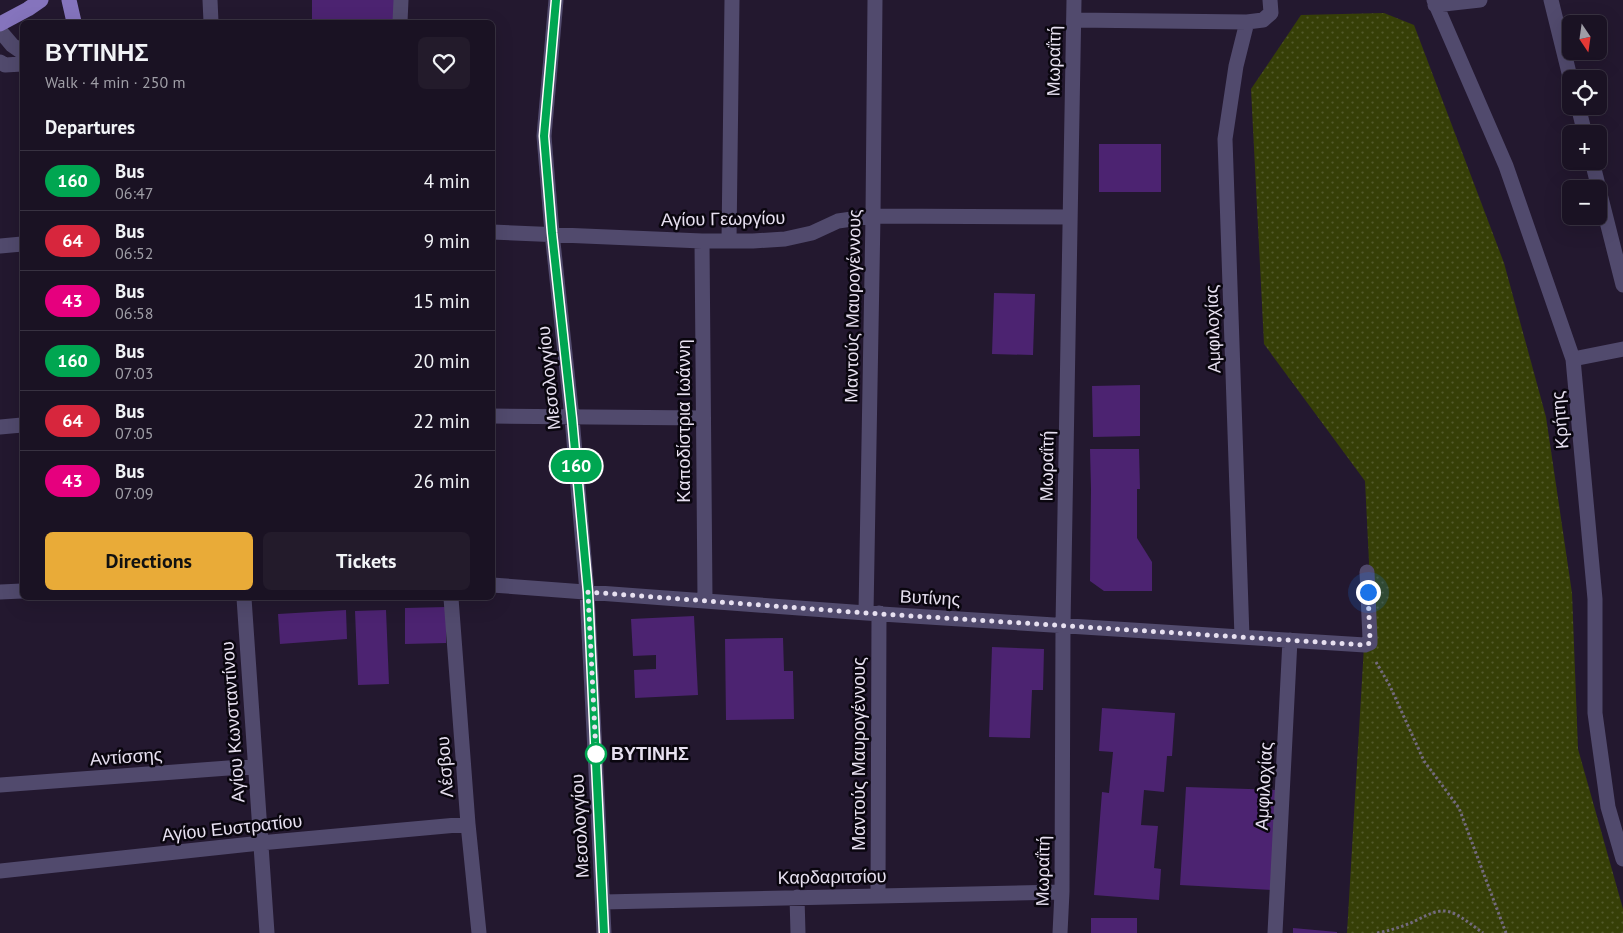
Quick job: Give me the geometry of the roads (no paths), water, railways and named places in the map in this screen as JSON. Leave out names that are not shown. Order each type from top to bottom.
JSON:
[{"type":"main road","points":[[0,24],[41,0]]},
{"type":"main road","points":[[69,0],[74,20]]},
{"type":"street","points":[[210,0],[210,20]]},
{"type":"street","points":[[400,20],[401,0]]},
{"type":"street","name":"Μεσολογγίου","points":[[556,0],[544,136],[588,592],[604,933]]},
{"type":"street","points":[[729,241],[732,0]]},
{"type":"street","name":"Μαντούς Μαυρογέννους","points":[[875,0],[872,613],[878,895]]},
{"type":"street","name":"Μωραΐτή","points":[[1060,933],[1062,892],[1063,624],[1074,0]]},
{"type":"street","points":[[1074,20],[1247,22],[1263,20],[1271,13],[1270,0]]},
{"type":"street","points":[[1435,3],[1480,0]]},
{"type":"street","points":[[1551,0],[1568,70]]},
{"type":"street","name":"Κρήτης","points":[[1435,3],[1506,166],[1573,359],[1594,599],[1596,713],[1608,807],[1623,859]]},
{"type":"street","name":"Αμφιλοχίας","points":[[1242,637],[1225,139],[1236,66],[1247,22]]},
{"type":"street","points":[[0,31],[12,45],[20,51]]},
{"type":"street","points":[[0,62],[5,65],[20,64]]},
{"type":"street","name":"Αγίου Γεωργίου","points":[[495,232],[729,241],[786,239],[812,233],[838,221],[873,216],[1070,217]]},
{"type":"street","points":[[1607,221],[1623,286]]},
{"type":"street","name":"Καποδίστρια Ιωάννη","points":[[702,241],[704,600]]},
{"type":"street","points":[[0,246],[20,244]]},
{"type":"street","points":[[1573,359],[1623,349]]},
{"type":"street","points":[[495,416],[703,418]]},
{"type":"street","points":[[0,427],[20,425]]},
{"type":"street","name":"Βυτίνης","points":[[495,585],[872,613],[1242,637],[1290,640],[1368,640],[1367,572]]},
{"type":"street","points":[[0,592],[20,591]]},
{"type":"street","name":"Αγίου Κωνσταντίνου","points":[[244,600],[267,933]]},
{"type":"street","name":"Λέσβου","points":[[451,600],[478,933]]},
{"type":"street","name":"Αμφιλοχίας","points":[[1275,933],[1290,640]]},
{"type":"street","name":"Αντίσσης","points":[[0,785],[255,766]]},
{"type":"street","name":"Αγίου Ευστρατίου","points":[[0,871],[260,843],[468,824]]},
{"type":"street","name":"Καρδαριτσίου","points":[[603,902],[1062,892]]},
{"type":"street","points":[[797,897],[798,933]]},
{"type":"place","name":"ΒΥΤΙΝΗΣ","points":[[596,754]]}]
